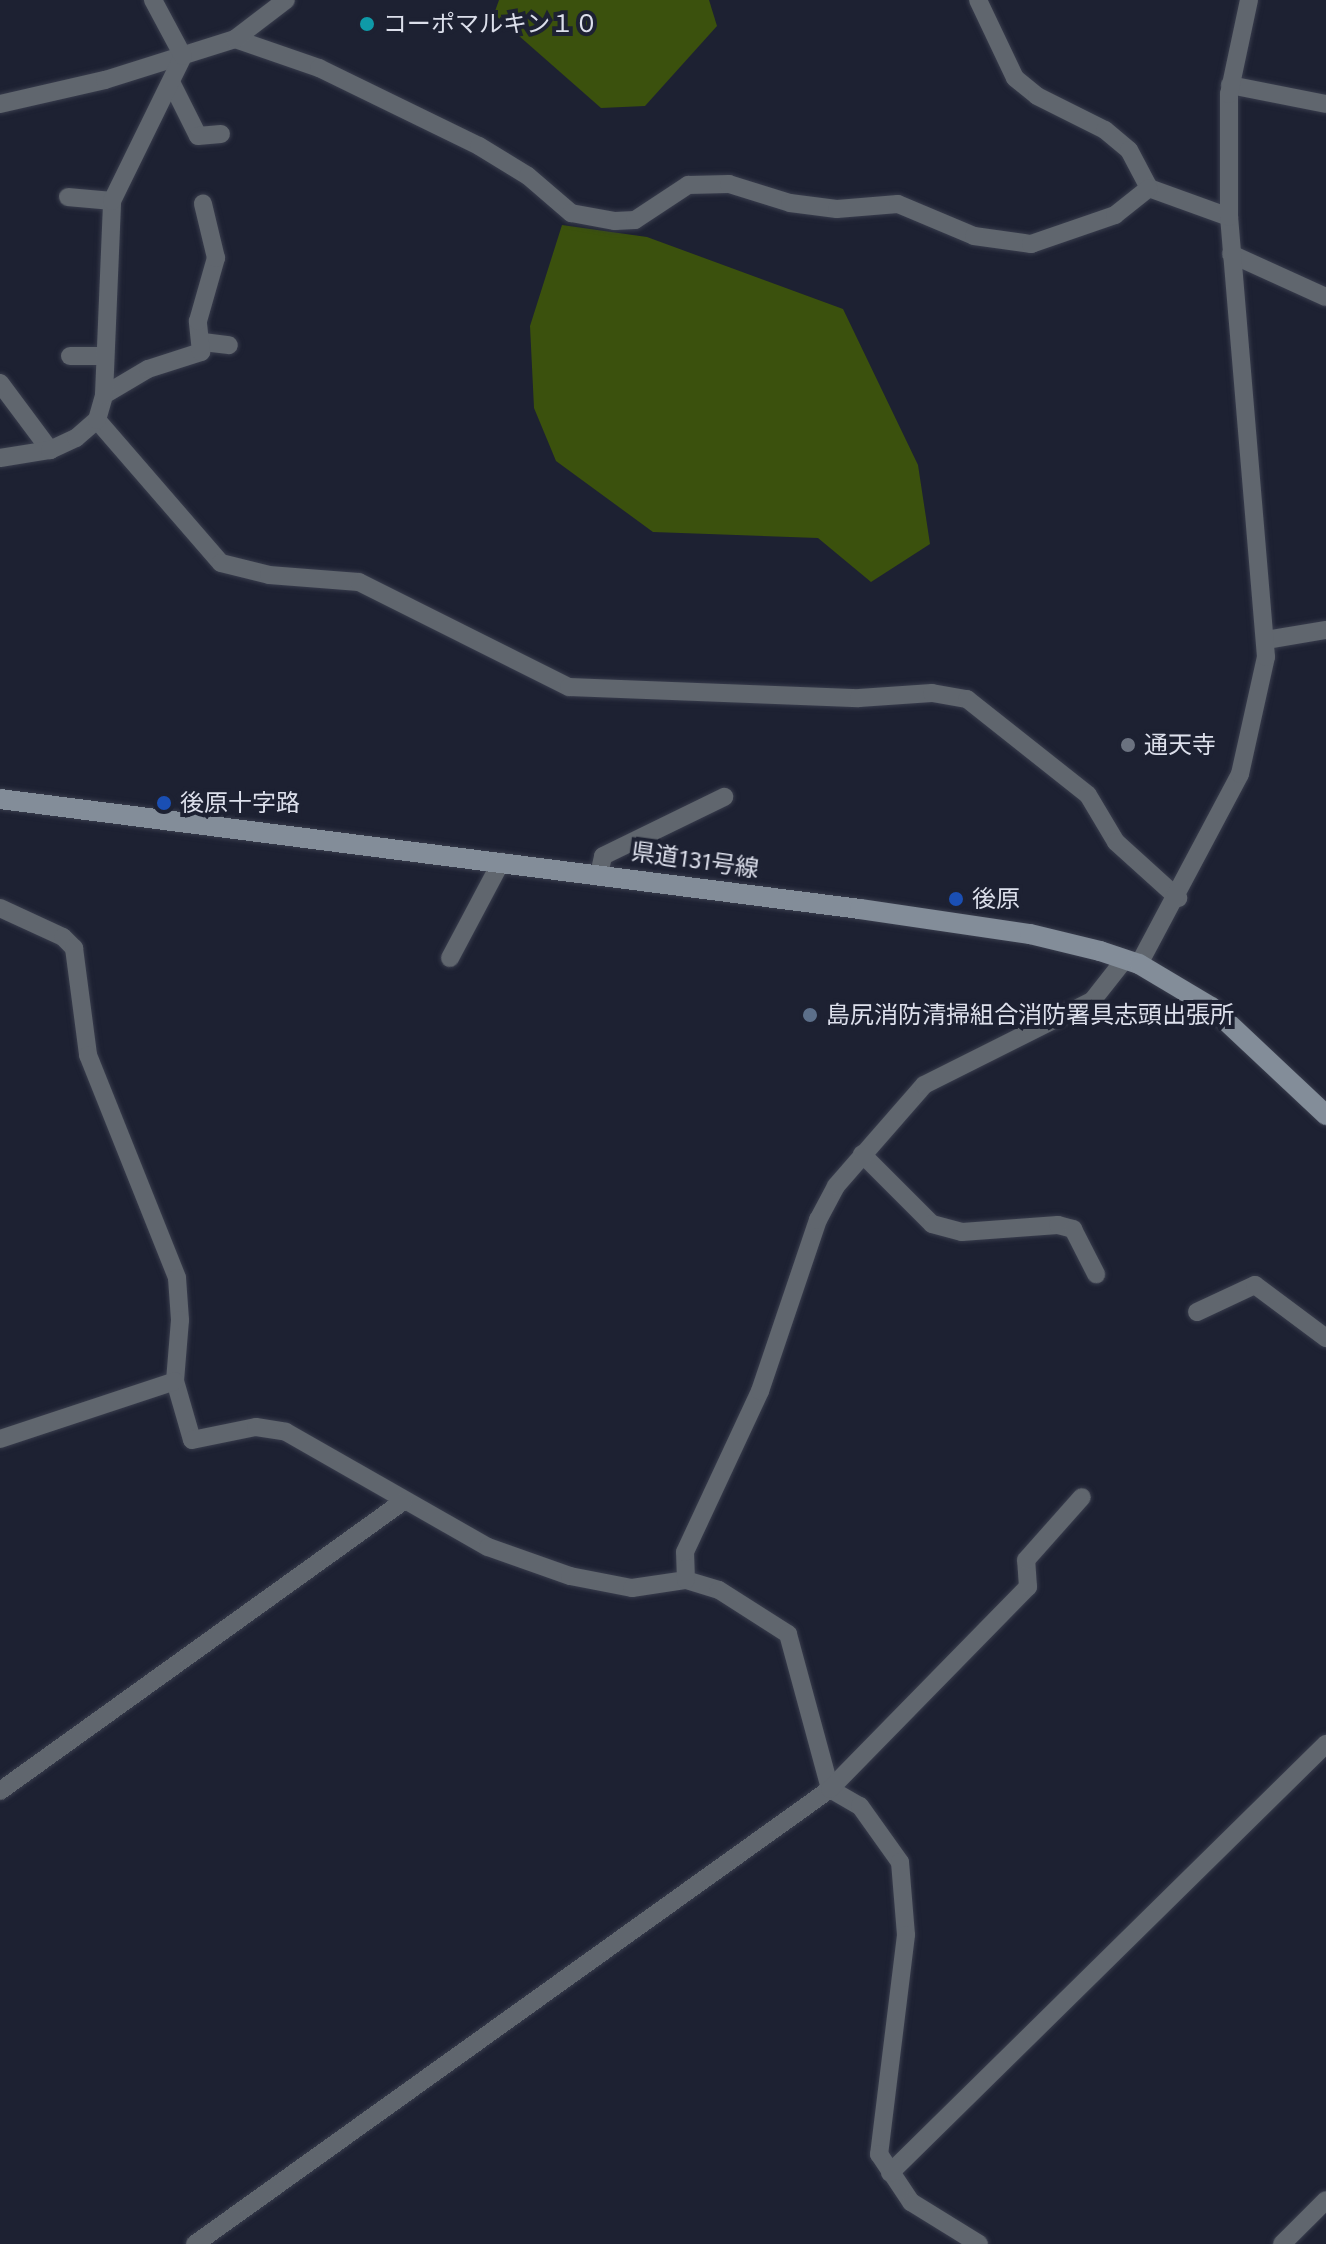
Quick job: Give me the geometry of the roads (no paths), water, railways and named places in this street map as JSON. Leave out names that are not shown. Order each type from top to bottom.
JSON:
[{"type":"main road","name":"県道131号線","points":[[0,799],[599,874],[1030,934],[1132,961],[1219,1014],[1326,1115]]},
{"type":"street","points":[[153,0],[183,56]]},
{"type":"street","points":[[0,104],[183,56],[235,39],[286,0]]},
{"type":"street","points":[[978,0],[1015,78],[1037,96],[1105,130],[1129,150],[1149,188],[1229,217]]},
{"type":"street","points":[[686,1580],[685,1552],[760,1391],[818,1220],[836,1186],[901,1106],[938,1075],[1092,1001],[1132,961],[1178,898],[1240,774],[1259,705],[1266,640],[1229,217],[1230,85],[1249,0]]},
{"type":"street","points":[[235,39],[319,68],[479,146],[528,176],[571,213],[615,221],[635,220],[688,185],[729,184],[790,203],[837,209],[898,204],[974,236],[1031,244],[1115,215],[1149,188]]},
{"type":"street","points":[[0,458],[50,450],[76,438],[97,420],[104,395],[112,201],[183,56]]},
{"type":"street","points":[[171,82],[198,136],[221,134]]},
{"type":"street","points":[[1230,85],[1326,104]]},
{"type":"street","points":[[68,197],[112,201]]},
{"type":"street","points":[[104,395],[148,369],[191,358],[201,352],[203,342],[198,321],[216,258],[203,204]]},
{"type":"street","points":[[1231,254],[1326,297]]},
{"type":"street","points":[[203,342],[229,345]]},
{"type":"street","points":[[70,356],[104,356]]},
{"type":"street","points":[[0,383],[50,450]]},
{"type":"street","points":[[97,420],[221,563],[269,575],[359,582],[569,687],[859,698],[932,693],[967,699],[1088,795],[1116,842],[1178,898]]},
{"type":"street","points":[[1266,640],[1326,630]]},
{"type":"street","points":[[599,874],[603,856],[724,797]]},
{"type":"street","points":[[450,958],[501,862]]},
{"type":"street","points":[[0,908],[63,937],[74,948],[88,1055],[177,1278],[180,1320],[175,1381],[192,1440],[256,1427],[286,1432],[488,1547],[570,1576],[632,1588],[686,1580],[719,1590],[788,1634],[830,1789],[860,1806],[900,1862],[906,1935],[879,2154],[911,2202],[979,2244]]},
{"type":"street","points":[[862,1154],[945,1231],[1058,1225],[1073,1229],[1096,1274]]},
{"type":"street","points":[[1197,1312],[1255,1285],[1326,1338]]},
{"type":"street","points":[[0,1439],[175,1381]]},
{"type":"street","points":[[195,2244],[830,1789],[1028,1587],[1026,1560],[1082,1497]]},
{"type":"street","points":[[0,1791],[404,1501]]},
{"type":"street","points":[[890,2173],[1326,1744]]},
{"type":"street","points":[[1282,2244],[1326,2200]]},
{"type":"place","name":"コーポマルキン１０","points":[[367,24]]},
{"type":"place","name":"通天寺","points":[[1128,745]]},
{"type":"place","name":"後原十字路","points":[[164,803]]},
{"type":"place","name":"後原","points":[[956,899]]},
{"type":"place","name":"島尻消防清掃組合消防署具志頭出張所","points":[[810,1015]]}]
